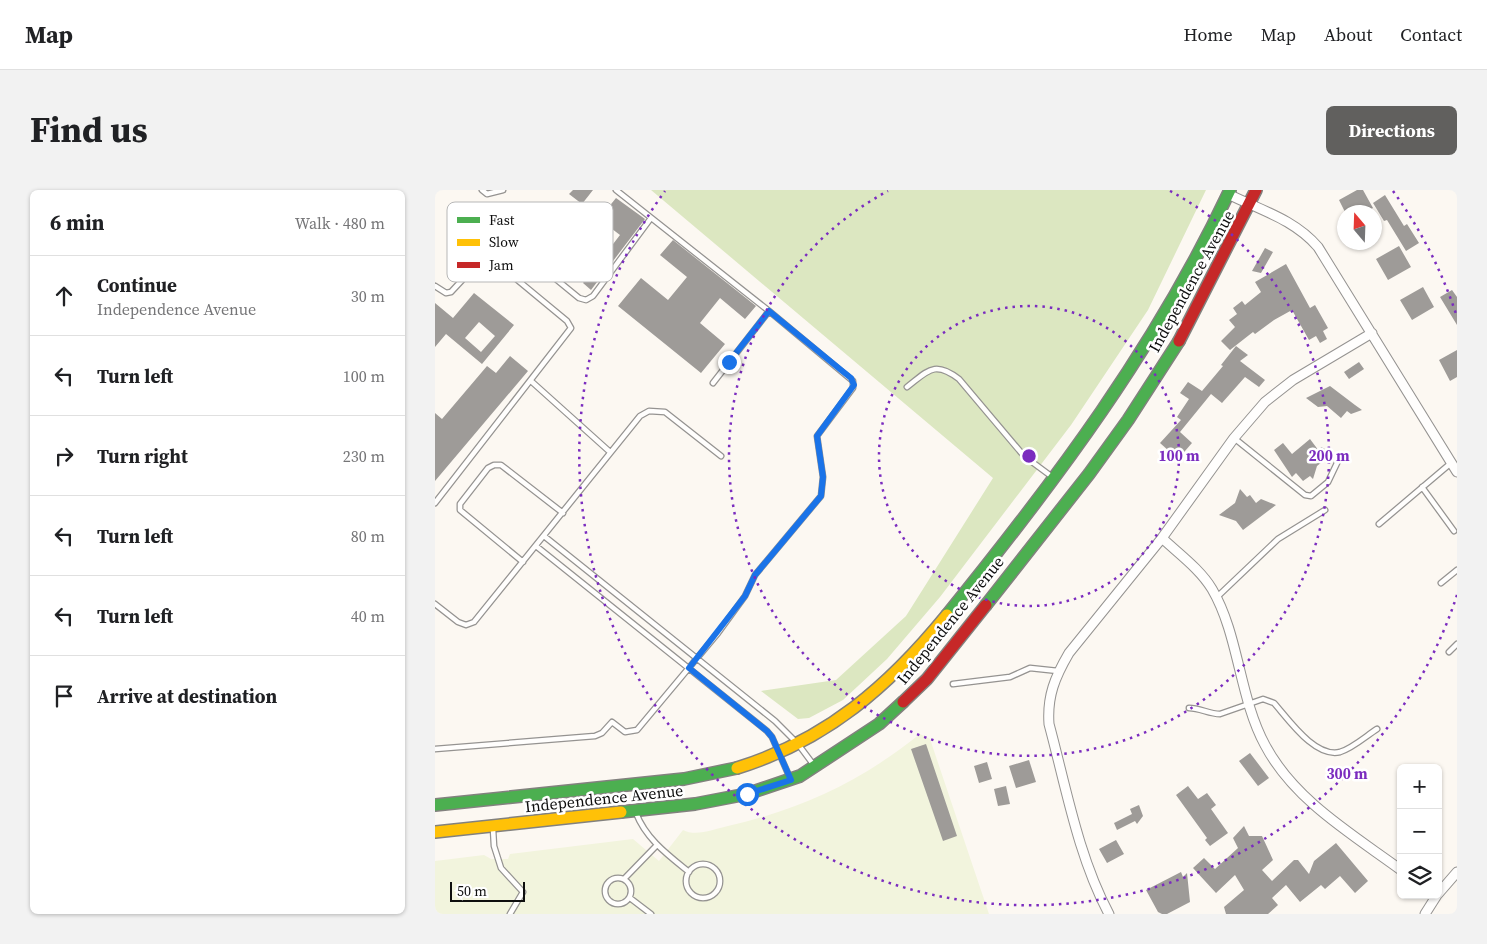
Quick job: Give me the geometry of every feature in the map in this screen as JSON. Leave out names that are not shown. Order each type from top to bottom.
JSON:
[{"type":"main road","name":"Independence Avenue","points":[[435,832],[695,804],[747,794],[791,780],[815,767],[879,724],[927,679],[1089,474],[1128,420],[1186,330],[1251,205],[1256,190]]},
{"type":"main road","name":"Independence Avenue","points":[[435,805],[707,774],[747,766],[798,744],[847,716],[902,666],[1055,479],[1110,404],[1148,346],[1189,272],[1229,192]]},
{"type":"street","points":[[1229,192],[1251,205],[1280,216],[1309,236],[1372,333],[1457,472]]},
{"type":"street","points":[[1109,914],[1099,895],[1083,850],[1049,724],[1048,704],[1058,671],[1069,653],[1161,538],[1235,438],[1278,391],[1339,350],[1372,333]]},
{"type":"street","points":[[1161,538],[1203,576],[1216,598],[1249,705],[1265,745],[1284,774],[1313,804],[1397,867]]},
{"type":"street","points":[[1442,888],[1457,872]]},
{"type":"street","points":[[1425,914],[1434,899]]},
{"type":"lane","points":[[481,190],[487,194],[503,190]]},
{"type":"lane","points":[[435,749],[595,736],[602,733],[612,722],[625,732],[633,732],[654,712],[745,596],[755,575],[821,496],[823,477],[817,436],[854,385],[851,378],[616,190]]},
{"type":"lane","points":[[613,269],[651,218]]},
{"type":"lane","points":[[435,286],[446,293],[451,292],[460,282]]},
{"type":"lane","points":[[435,503],[569,332],[571,326],[519,282]]},
{"type":"lane","points":[[559,282],[579,298],[586,300],[593,296],[603,282]]},
{"type":"lane","points":[[713,383],[769,311]]},
{"type":"lane","points":[[907,388],[929,370],[939,367],[948,371],[959,379],[1024,456],[1055,479]]},
{"type":"lane","points":[[531,381],[610,452]]},
{"type":"lane","points":[[435,604],[458,622],[467,625],[473,622],[640,416],[657,410],[665,412],[721,456]]},
{"type":"lane","points":[[1235,438],[1305,495],[1311,496],[1327,482],[1338,461]]},
{"type":"lane","points":[[1379,524],[1451,463]]},
{"type":"lane","points":[[523,562],[460,510],[460,504],[482,476],[494,465],[501,465],[563,513]]},
{"type":"lane","points":[[1422,487],[1454,531]]},
{"type":"lane","points":[[1216,598],[1278,539],[1325,510]]},
{"type":"lane","points":[[544,536],[775,721],[798,744],[815,767]]},
{"type":"lane","points":[[536,546],[767,731],[791,780]]},
{"type":"lane","points":[[1441,583],[1457,570]]},
{"type":"lane","points":[[1449,652],[1457,644]]},
{"type":"lane","points":[[953,684],[1010,677],[1030,668],[1058,671]]},
{"type":"lane","points":[[1189,708],[1198,708],[1214,714],[1220,714],[1263,699],[1274,703],[1313,745],[1329,753],[1342,751],[1377,729]]},
{"type":"lane","points":[[635,810],[644,830],[657,845],[689,872]]},
{"type":"lane","points":[[492,826],[494,846],[501,868],[523,892],[510,914]]},
{"type":"lane","points":[[625,879],[657,845]]},
{"type":"lane","points":[[700,865],[713,867],[720,878],[719,887],[706,898],[693,894],[687,883],[689,872],[700,865]]},
{"type":"lane","points":[[619,877],[625,879],[631,889],[629,898],[616,904],[608,900],[605,896],[605,887],[610,879],[619,877]]},
{"type":"lane","points":[[629,898],[651,914]]},
{"type":"green space","points":[[651,190],[1206,190],[1148,310],[1071,425],[940,597],[887,659],[843,700],[809,718],[798,719],[761,691],[836,680],[906,616],[993,478]]},
{"type":"green space","points":[[920,734],[930,739],[989,914],[435,914],[435,861],[484,855],[491,859],[508,859],[510,854],[633,839],[659,861],[683,830],[699,833],[755,819],[805,802],[852,780],[898,751]]},
{"type":"building","points":[[573,190],[593,190],[584,202],[579,202],[569,194]]},
{"type":"building","points":[[1357,190],[1363,190],[1371,205],[1342,205],[1339,200]]},
{"type":"building","points":[[1385,195],[1404,226],[1407,224],[1419,243],[1406,251],[1387,220],[1384,221],[1382,218],[1382,205],[1374,205],[1373,203]]},
{"type":"building","points":[[616,198],[645,219],[613,261],[613,244],[620,235],[613,230],[613,202]]},
{"type":"building","points":[[673,240],[756,306],[745,319],[720,298],[700,323],[725,344],[701,373],[618,306],[641,278],[668,300],[687,277],[660,255]]},
{"type":"building","points":[[1399,246],[1411,267],[1388,280],[1376,259]]},
{"type":"building","points":[[1265,248],[1273,252],[1261,273],[1252,271]]},
{"type":"building","points":[[1286,264],[1310,308],[1315,305],[1328,328],[1323,331],[1327,339],[1320,343],[1316,336],[1309,340],[1292,310],[1255,334],[1253,332],[1230,350],[1221,341],[1235,327],[1229,320],[1237,314],[1233,308],[1242,301],[1245,305],[1261,292],[1255,282]]},
{"type":"building","points":[[584,282],[597,282],[591,290]]},
{"type":"building","points":[[1423,287],[1434,307],[1412,320],[1400,300]]},
{"type":"building","points":[[1452,290],[1457,297],[1457,325],[1440,297]]},
{"type":"building","points":[[474,293],[514,325],[482,364],[446,334],[435,347],[435,303],[453,318]],"holes":[[[479,322],[495,336],[481,352],[465,338]]]},
{"type":"building","points":[[1236,346],[1248,355],[1240,361],[1265,380],[1259,387],[1245,377],[1222,403],[1211,394],[1180,432],[1192,443],[1178,459],[1160,443],[1181,420],[1177,417],[1189,399],[1180,393],[1188,382],[1202,391],[1223,366],[1221,365]]},
{"type":"building","points":[[1457,350],[1457,377],[1450,381],[1439,360]]},
{"type":"building","points":[[510,356],[528,371],[435,481],[435,413],[442,419],[487,366],[496,373]]},
{"type":"building","points":[[1359,362],[1364,369],[1349,379],[1344,372]]},
{"type":"building","points":[[1330,386],[1362,410],[1351,414],[1347,411],[1341,418],[1327,406],[1318,407],[1306,398]]},
{"type":"building","points":[[1310,439],[1319,451],[1321,447],[1333,453],[1317,466],[1313,479],[1310,476],[1303,481],[1296,473],[1292,477],[1274,450],[1283,443],[1292,454]]},
{"type":"building","points":[[1240,489],[1247,497],[1250,495],[1256,503],[1261,499],[1276,505],[1243,530],[1236,521],[1219,515],[1235,503]]},
{"type":"building","points":[[926,744],[957,836],[943,841],[911,749]]},
{"type":"building","points":[[1250,753],[1269,778],[1258,786],[1239,761]]},
{"type":"building","points":[[1029,760],[1036,782],[1016,788],[1009,766]]},
{"type":"building","points":[[987,762],[992,779],[979,783],[974,766]]},
{"type":"building","points":[[1006,786],[1010,804],[998,806],[994,789]]},
{"type":"building","points":[[1188,786],[1198,799],[1207,793],[1216,805],[1211,809],[1228,833],[1210,846],[1205,840],[1207,838],[1176,795]]},
{"type":"building","points":[[1139,805],[1143,816],[1137,824],[1135,821],[1117,830],[1114,823],[1132,814],[1130,809]]},
{"type":"building","points":[[1244,826],[1249,836],[1262,836],[1273,860],[1262,870],[1272,881],[1294,860],[1298,860],[1309,874],[1314,861],[1336,843],[1368,881],[1355,893],[1340,876],[1325,889],[1321,885],[1300,902],[1286,885],[1272,898],[1278,905],[1268,914],[1226,914],[1224,907],[1244,890],[1235,875],[1216,893],[1193,868],[1204,858],[1215,869],[1238,848],[1233,838]]},
{"type":"building","points":[[1116,840],[1124,854],[1107,863],[1099,849]]},
{"type":"building","points":[[1181,872],[1183,877],[1187,873],[1190,902],[1167,914],[1158,912],[1146,890]]},
{"type":"traffic: fast","points":[[947,615],[1027,514],[1102,411],[1170,304],[1230,190]]},
{"type":"traffic: fast","points":[[986,605],[1089,474],[1128,420],[1179,341]]},
{"type":"traffic: fast","points":[[621,812],[695,804],[747,794],[800,776],[879,724],[903,702]]},
{"type":"traffic: fast","points":[[435,805],[684,779],[737,768]]},
{"type":"traffic: slow","points":[[737,768],[800,742],[854,708],[902,665],[947,615]]},
{"type":"traffic: slow","points":[[435,832],[621,812]]},
{"type":"traffic: jam","points":[[1179,341],[1256,190]]},
{"type":"traffic: jam","points":[[903,702],[927,679],[986,605]]},
{"type":"route","points":[[729,362],[769,311],[851,378],[854,385],[817,436],[823,477],[821,496],[755,575],[745,596],[689,668],[772,737],[791,780],[747,794]]}]
